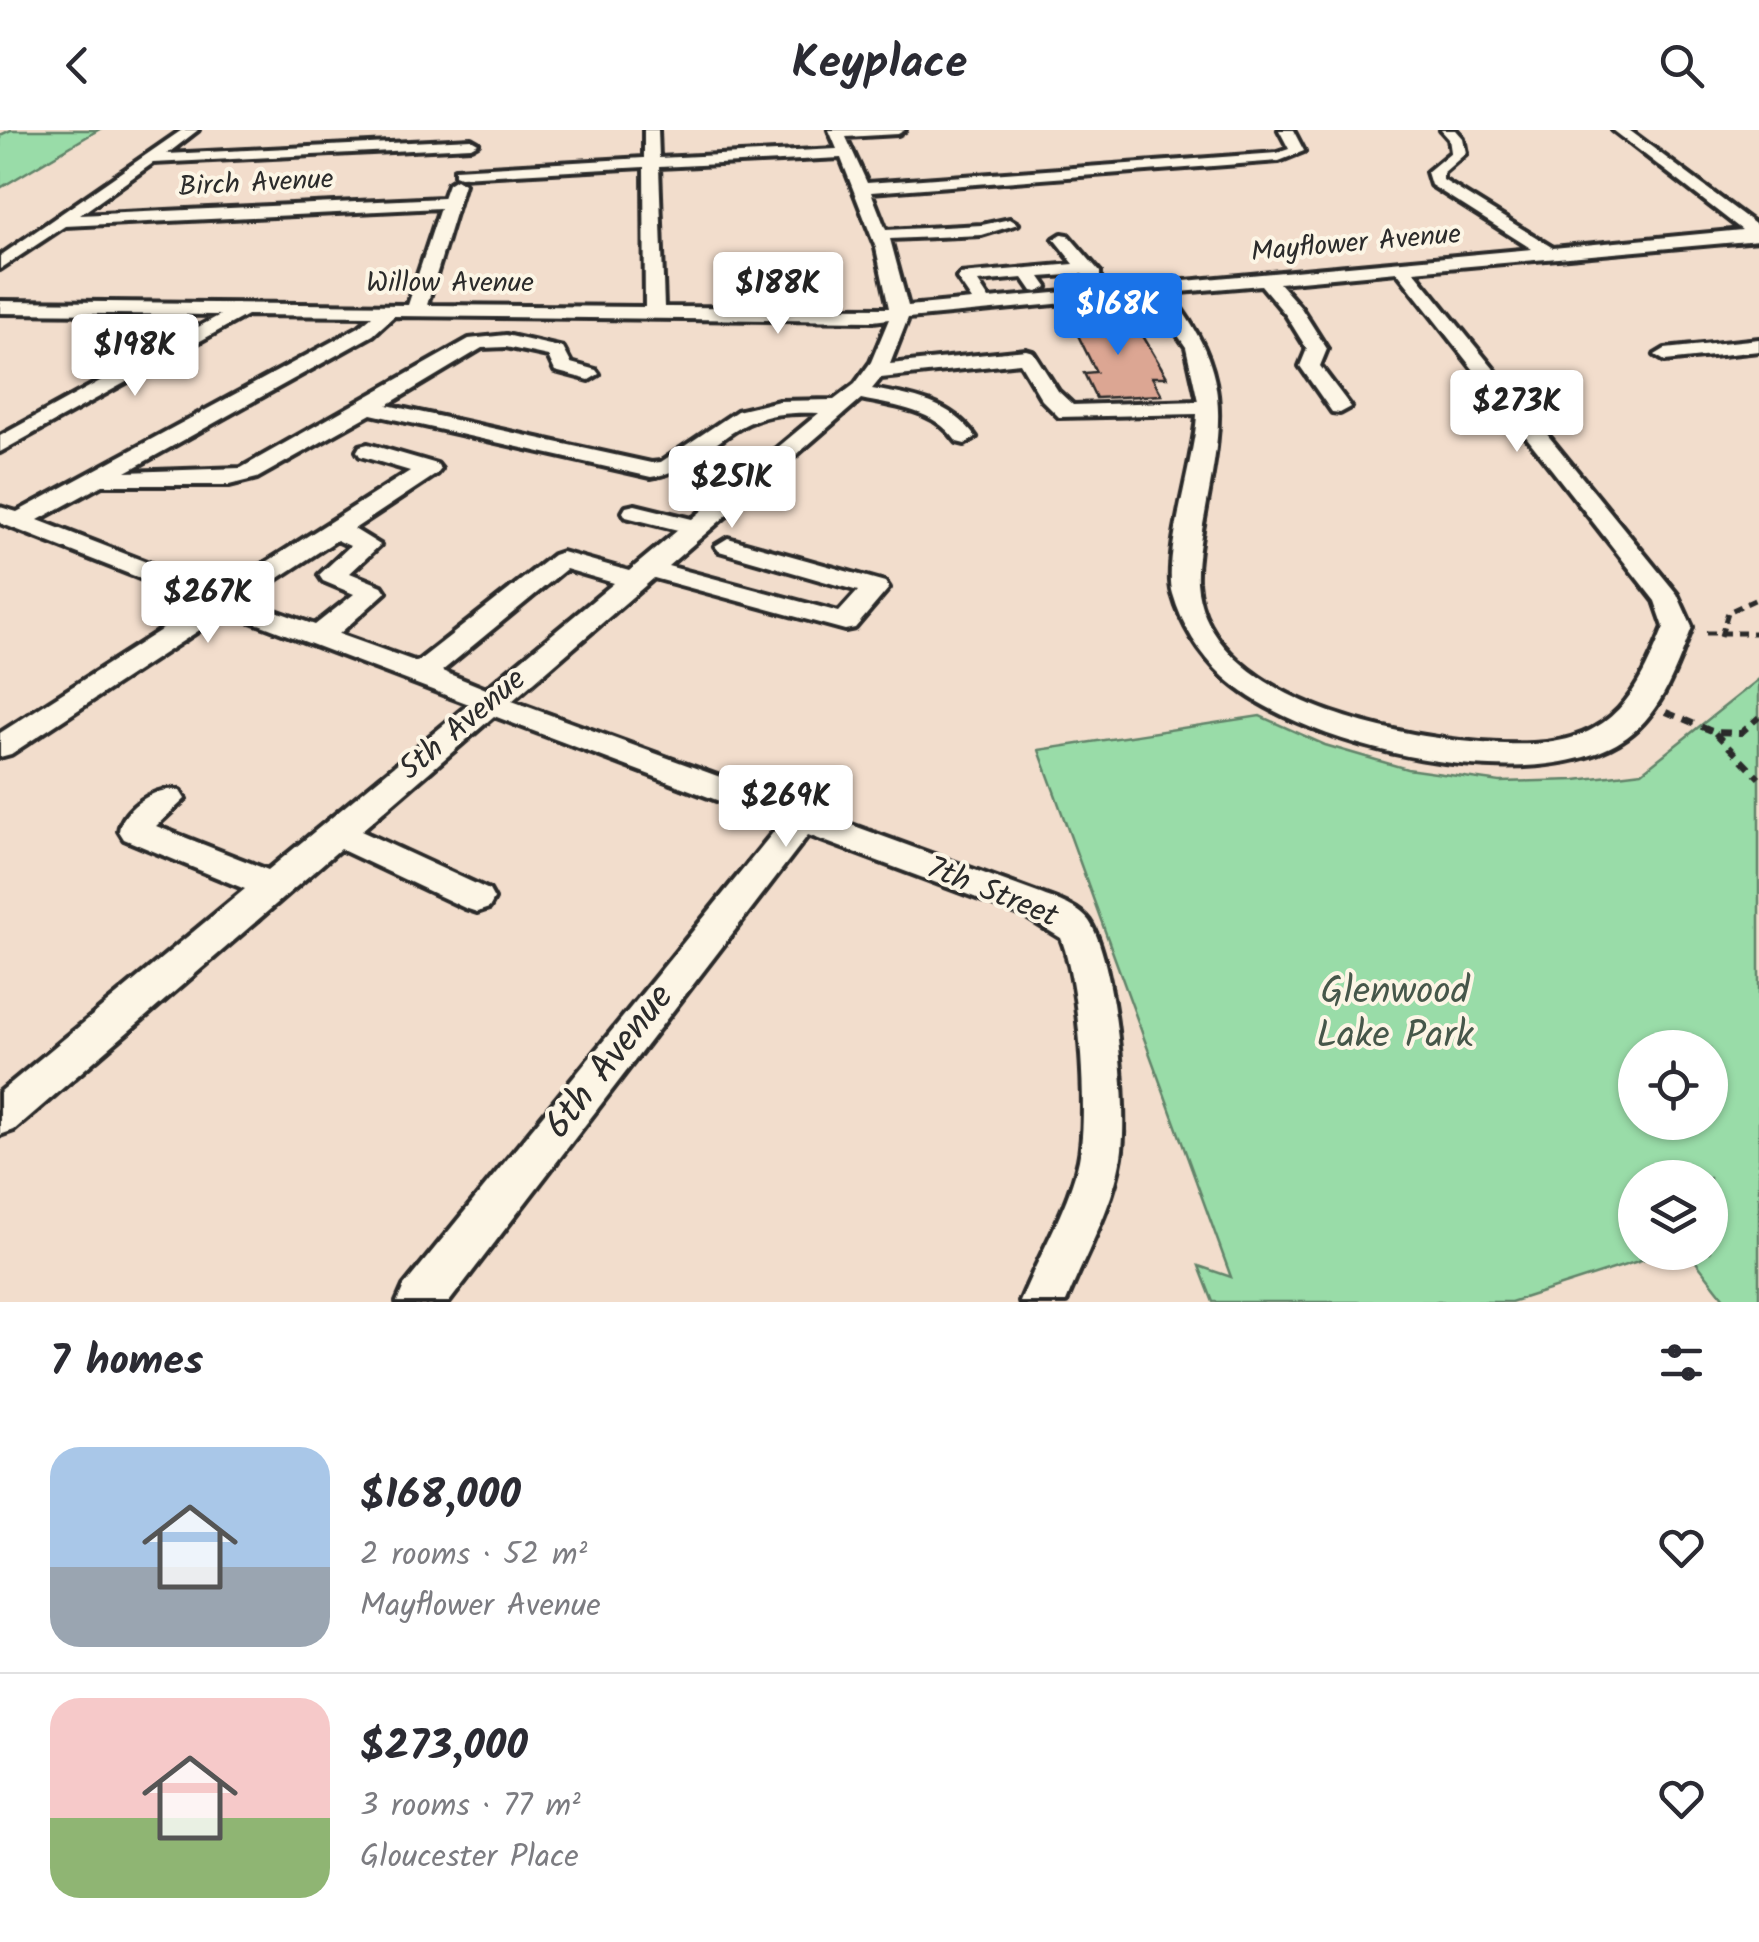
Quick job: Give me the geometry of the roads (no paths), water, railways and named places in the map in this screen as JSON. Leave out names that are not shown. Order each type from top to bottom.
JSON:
[{"type":"street","points":[[0,264],[191,130]]},
{"type":"street","points":[[651,130],[655,312]]},
{"type":"street","points":[[898,130],[837,132],[878,235],[896,289],[899,313]]},
{"type":"street","points":[[860,188],[1290,156],[1296,147],[1286,130]]},
{"type":"street","points":[[1448,130],[1456,138],[1459,153],[1435,172],[1436,182],[1550,253]]},
{"type":"street","points":[[1620,130],[1759,234]]},
{"type":"street","points":[[150,159],[473,136],[416,310]]},
{"type":"street","points":[[460,172],[846,153]]},
{"type":"street","name":"Birch Avenue","points":[[64,220],[450,203]]},
{"type":"street","points":[[878,235],[982,230],[1010,224]]},
{"type":"street","name":"Mayflower Avenue","points":[[899,313],[1759,234]]},
{"type":"street","points":[[1062,240],[1108,294]]},
{"type":"street","points":[[1156,290],[1189,330],[1203,359],[1208,407],[1186,553],[1185,592],[1203,634],[1216,651],[1260,688],[1356,734],[1406,746],[1524,756],[1583,748],[1609,738],[1644,703],[1658,678],[1678,627],[1668,600],[1402,267]]},
{"type":"street","points":[[984,305],[966,278],[1087,268]]},
{"type":"street","points":[[1028,272],[1046,300]]},
{"type":"street","points":[[1266,280],[1308,332],[1317,350],[1310,366],[1340,407]]},
{"type":"street","name":"Willow Avenue","points":[[1,307],[899,313]]},
{"type":"street","points":[[0,445],[246,308]]},
{"type":"street","points":[[10,518],[98,479],[366,331],[390,310]]},
{"type":"street","name":"5th Avenue","points":[[0,1117],[848,400],[876,372],[899,313]]},
{"type":"street","points":[[98,479],[229,478],[249,473],[476,343],[488,340],[556,352],[562,367],[589,374]]},
{"type":"street","points":[[1665,354],[1759,345]]},
{"type":"street","points":[[876,372],[1026,356],[1066,412],[1208,407]]},
{"type":"street","points":[[368,407],[439,426],[479,429],[651,470],[682,464],[741,417],[780,407],[848,400],[934,410],[960,428],[964,437]]},
{"type":"street","points":[[0,747],[222,601],[387,499],[479,429]]},
{"type":"street","points":[[368,451],[440,457]]},
{"type":"street","points":[[635,512],[695,526]]},
{"type":"street","name":"7th Street","points":[[10,518],[222,601],[422,673],[800,822],[1023,901],[1069,922],[1080,935],[1089,965],[1089,997],[1105,1130],[1100,1160],[1043,1302]]},
{"type":"street","points":[[319,636],[373,592],[332,575],[367,545],[336,530]]},
{"type":"street","points":[[422,673],[562,560],[845,622],[876,588],[728,546]]},
{"type":"street","points":[[169,799],[136,824],[136,832],[272,886]]},
{"type":"street","name":"6th Avenue","points":[[420,1302],[800,822]]},
{"type":"street","points":[[335,834],[477,899]]},
{"type":"park label","name":"Glenwood Lake Park","points":[[1395,1014]]}]
